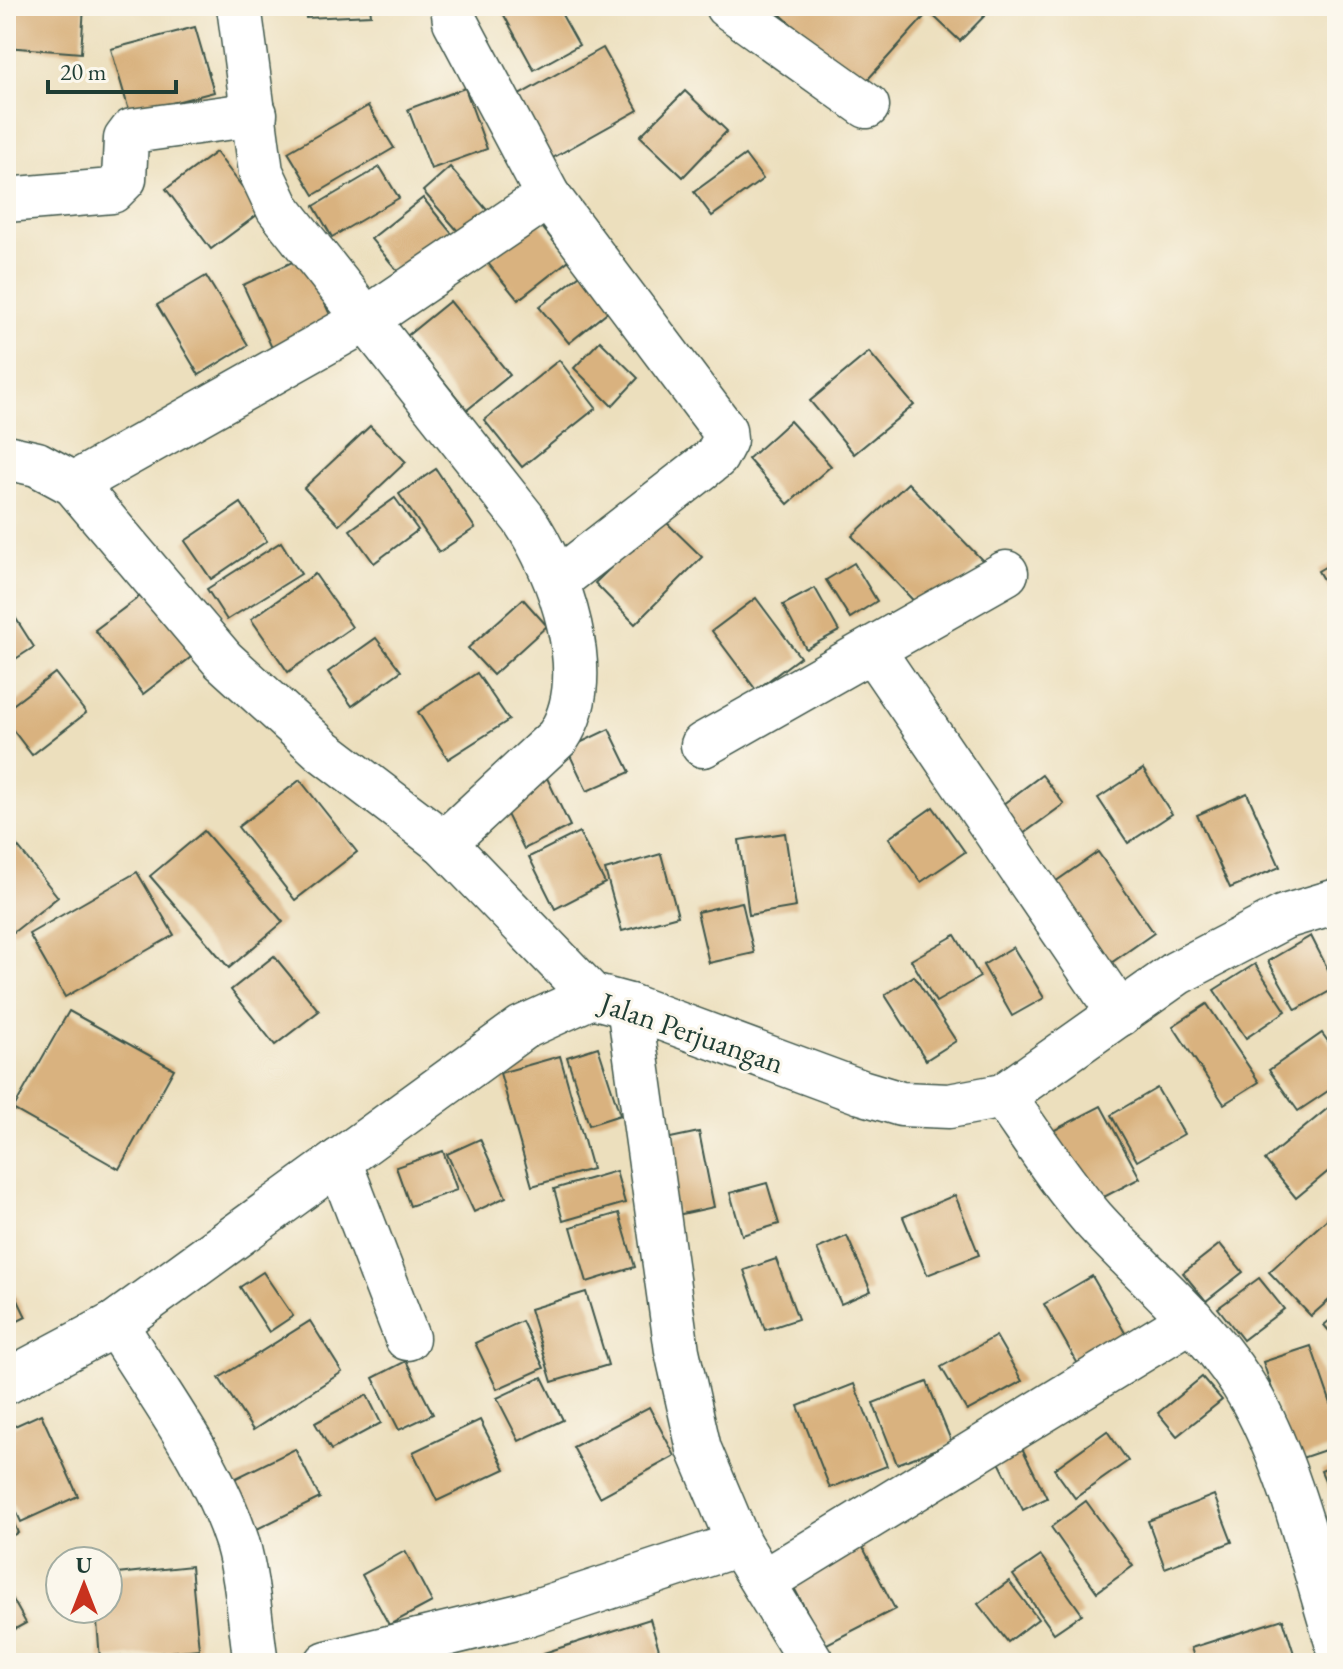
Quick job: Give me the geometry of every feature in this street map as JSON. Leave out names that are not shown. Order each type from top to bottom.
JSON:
[{"type":"street","points":[[239,6],[261,172],[278,208],[523,518],[545,550],[557,581],[577,673],[576,696],[569,720],[558,737],[444,843]]},
{"type":"street","points":[[453,6],[455,21],[548,196],[720,420],[725,440],[716,457],[557,581]]},
{"type":"street","points":[[727,6],[867,106]]},
{"type":"street","points":[[6,200],[112,191],[124,179],[126,139],[132,131],[143,126],[255,114]]},
{"type":"street","points":[[74,484],[367,319],[548,196]]},
{"type":"street","points":[[6,457],[37,464],[74,484],[223,660],[359,782],[444,843],[610,1001],[687,1403],[699,1449],[739,1544],[812,1663]]},
{"type":"street","points":[[703,745],[1006,573]]},
{"type":"street","points":[[873,651],[1120,1014]]},
{"type":"street","name":"Jalan Perjuangan","points":[[6,1382],[115,1324],[522,1028],[610,1001],[901,1104],[949,1106],[1003,1096],[1177,973],[1284,917],[1337,901]]},
{"type":"street","points":[[1003,1096],[1094,1220],[1192,1319],[1227,1361],[1253,1401],[1274,1444],[1337,1642]]},
{"type":"street","points":[[339,1161],[407,1338]]},
{"type":"street","points":[[763,1582],[1192,1319]]},
{"type":"street","points":[[115,1324],[211,1480],[224,1508],[238,1546],[256,1663]]},
{"type":"street","points":[[327,1663],[524,1615],[739,1544]]},
{"type":"building","points":[[6,6],[84,6],[81,53],[6,47]]},
{"type":"building","points":[[305,6],[370,6],[371,15],[306,18]]},
{"type":"building","points":[[499,6],[557,6],[579,45],[534,70]]},
{"type":"building","points":[[771,6],[913,6],[924,17],[861,87]]},
{"type":"building","points":[[923,6],[994,6],[960,41]]},
{"type":"building","points":[[195,27],[214,92],[130,114],[111,49]]},
{"type":"building","points":[[603,48],[638,110],[549,160],[514,98]]},
{"type":"building","points":[[465,88],[487,149],[431,169],[408,109]]},
{"type":"building","points":[[685,91],[727,131],[683,177],[640,136]]},
{"type":"building","points":[[368,106],[394,148],[314,195],[288,152]]},
{"type":"building","points":[[216,152],[261,212],[211,249],[166,189]]},
{"type":"building","points":[[745,155],[763,179],[712,216],[694,192]]},
{"type":"building","points":[[380,167],[399,198],[332,237],[314,206]]},
{"type":"building","points":[[450,167],[498,223],[471,246],[423,191]]},
{"type":"building","points":[[423,198],[457,240],[406,281],[371,239]]},
{"type":"building","points":[[538,222],[569,260],[518,300],[487,262]]},
{"type":"building","points":[[303,257],[332,319],[272,348],[243,285]]},
{"type":"building","points":[[588,269],[617,304],[569,343],[539,307]]},
{"type":"building","points":[[206,276],[248,345],[199,375],[157,305]]},
{"type":"building","points":[[450,301],[510,375],[467,410],[407,336]]},
{"type":"building","points":[[600,341],[638,378],[612,406],[574,368]]},
{"type":"building","points":[[869,352],[914,405],[854,454],[810,401]]},
{"type":"building","points":[[559,360],[596,408],[522,467],[484,420]]},
{"type":"building","points":[[790,421],[831,466],[788,504],[748,459]]},
{"type":"building","points":[[370,426],[406,462],[339,525],[304,488]]},
{"type":"building","points":[[436,469],[475,528],[439,552],[399,494]]},
{"type":"building","points":[[908,483],[983,561],[927,615],[852,536]]},
{"type":"building","points":[[395,498],[418,530],[374,563],[350,530]]},
{"type":"building","points":[[241,503],[267,541],[211,579],[185,541]]},
{"type":"building","points":[[662,518],[702,557],[635,624],[595,583]]},
{"type":"building","points":[[281,542],[301,574],[227,620],[207,589]]},
{"type":"building","points":[[1337,560],[1337,603],[1318,571]]},
{"type":"building","points":[[854,563],[877,601],[850,618],[826,580]]},
{"type":"building","points":[[315,574],[352,627],[288,672],[251,619]]},
{"type":"building","points":[[151,588],[199,651],[143,694],[95,630]]},
{"type":"building","points":[[815,588],[839,631],[806,649],[783,605]]},
{"type":"building","points":[[756,598],[800,657],[756,690],[712,631]]},
{"type":"building","points":[[523,599],[547,626],[493,675],[468,648]]},
{"type":"building","points":[[6,603],[34,647],[6,665]]},
{"type":"building","points":[[376,638],[401,671],[352,706],[328,672]]},
{"type":"building","points":[[55,673],[86,713],[32,755],[6,721],[6,710]]},
{"type":"building","points":[[477,673],[509,720],[448,759],[418,712]]},
{"type":"building","points":[[609,729],[630,772],[587,791],[567,749]]},
{"type":"building","points":[[1143,769],[1172,814],[1128,843],[1098,798]]},
{"type":"building","points":[[1042,775],[1064,804],[1012,842],[991,813]]},
{"type":"building","points":[[547,778],[570,826],[524,849],[500,800]]},
{"type":"building","points":[[300,780],[357,852],[295,900],[238,827]]},
{"type":"building","points":[[1247,793],[1280,867],[1230,888],[1197,815]]},
{"type":"building","points":[[933,807],[965,852],[921,882],[889,838]]},
{"type":"building","points":[[204,831],[283,922],[229,968],[150,876]]},
{"type":"building","points":[[6,832],[58,897],[14,932],[6,923]]},
{"type":"building","points":[[579,832],[605,883],[555,909],[529,857]]},
{"type":"building","points":[[785,833],[796,907],[749,915],[739,840]]},
{"type":"building","points":[[1098,852],[1154,933],[1098,972],[1042,891]]},
{"type":"building","points":[[661,854],[678,916],[622,931],[605,870]]},
{"type":"building","points":[[137,872],[174,935],[65,997],[29,934]]},
{"type":"building","points":[[742,902],[754,953],[709,963],[697,912]]},
{"type":"building","points":[[955,935],[980,977],[936,1002],[911,960]]},
{"type":"building","points":[[1311,936],[1337,987],[1296,1010],[1268,961]]},
{"type":"building","points":[[1013,947],[1044,998],[1012,1016],[983,965]]},
{"type":"building","points":[[274,956],[319,1011],[275,1045],[231,990]]},
{"type":"building","points":[[1255,964],[1286,1011],[1246,1038],[1214,990]]},
{"type":"building","points":[[914,976],[956,1041],[926,1060],[885,995]]},
{"type":"building","points":[[1207,1004],[1259,1082],[1224,1104],[1173,1026]]},
{"type":"building","points":[[69,1011],[174,1069],[119,1169],[13,1109]]},
{"type":"building","points":[[1322,1033],[1337,1054],[1337,1085],[1298,1111],[1269,1070]]},
{"type":"building","points":[[598,1047],[620,1115],[589,1125],[567,1057]]},
{"type":"building","points":[[560,1056],[592,1169],[532,1186],[500,1073]]},
{"type":"building","points":[[1157,1088],[1184,1134],[1137,1161],[1111,1115]]},
{"type":"building","points":[[1333,1104],[1337,1109],[1337,1164],[1296,1198],[1265,1160]]},
{"type":"building","points":[[1101,1106],[1140,1178],[1087,1206],[1047,1134]]},
{"type":"building","points":[[699,1132],[714,1207],[677,1215],[661,1140]]},
{"type":"building","points":[[480,1139],[506,1197],[474,1212],[447,1154]]},
{"type":"building","points":[[443,1151],[457,1190],[410,1206],[396,1167]]},
{"type":"building","points":[[616,1171],[625,1203],[563,1221],[554,1189]]},
{"type":"building","points":[[767,1183],[779,1224],[742,1235],[730,1193]]},
{"type":"building","points":[[955,1195],[979,1255],[927,1275],[903,1217]]},
{"type":"building","points":[[1337,1210],[1337,1293],[1311,1316],[1269,1272]]},
{"type":"building","points":[[619,1213],[635,1267],[587,1282],[571,1227]]},
{"type":"building","points":[[847,1236],[871,1291],[841,1304],[817,1249]]},
{"type":"building","points":[[1220,1244],[1243,1272],[1206,1301],[1183,1273]]},
{"type":"building","points":[[776,1259],[798,1319],[765,1330],[744,1270]]},
{"type":"building","points":[[263,1272],[293,1316],[269,1332],[240,1287]]},
{"type":"building","points":[[6,1275],[26,1317],[6,1327]]},
{"type":"building","points":[[1092,1276],[1128,1338],[1079,1366],[1044,1304]]},
{"type":"building","points":[[1259,1278],[1284,1309],[1243,1340],[1218,1308]]},
{"type":"building","points":[[586,1292],[608,1365],[552,1382],[530,1309]]},
{"type":"building","points":[[1337,1314],[1337,1340],[1324,1325]]},
{"type":"building","points":[[310,1321],[342,1372],[253,1430],[219,1378]]},
{"type":"building","points":[[522,1321],[544,1368],[497,1389],[475,1343]]},
{"type":"building","points":[[996,1336],[1022,1381],[967,1411],[941,1367]]},
{"type":"building","points":[[1311,1346],[1337,1421],[1337,1446],[1296,1460],[1263,1362]]},
{"type":"building","points":[[406,1361],[433,1414],[399,1430],[373,1378]]},
{"type":"building","points":[[542,1377],[563,1420],[519,1441],[497,1398]]},
{"type":"building","points":[[1202,1377],[1222,1400],[1177,1436],[1158,1413]]},
{"type":"building","points":[[927,1382],[952,1443],[897,1464],[873,1403]]},
{"type":"building","points":[[854,1384],[887,1466],[830,1488],[798,1406]]},
{"type":"building","points":[[367,1395],[381,1423],[331,1450],[315,1423]]},
{"type":"building","points":[[649,1407],[675,1456],[600,1497],[573,1447]]},
{"type":"building","points":[[41,1414],[78,1496],[21,1522],[6,1489],[6,1430]]},
{"type":"building","points":[[480,1420],[505,1469],[437,1501],[413,1452]]},
{"type":"building","points":[[1107,1431],[1128,1461],[1075,1498],[1054,1469]]},
{"type":"building","points":[[1019,1442],[1047,1498],[1023,1510],[995,1454]]},
{"type":"building","points":[[295,1449],[320,1498],[251,1532],[226,1483]]},
{"type":"building","points":[[1337,1464],[1337,1508],[1321,1471]]},
{"type":"building","points":[[1214,1495],[1232,1542],[1165,1568],[1148,1521]]},
{"type":"building","points":[[1086,1501],[1133,1566],[1097,1592],[1051,1527]]},
{"type":"building","points":[[6,1504],[18,1533],[6,1538]]},
{"type":"building","points":[[857,1536],[895,1609],[825,1645],[786,1573]]},
{"type":"building","points":[[405,1551],[432,1602],[389,1625],[362,1575]]},
{"type":"building","points":[[1041,1556],[1082,1614],[1054,1633],[1013,1575]]},
{"type":"building","points":[[191,1566],[199,1649],[100,1659],[97,1625],[124,1625],[124,1573]]},
{"type":"building","points":[[1009,1581],[1038,1619],[1008,1642],[978,1604]]},
{"type":"building","points":[[6,1587],[26,1623],[6,1634]]},
{"type":"building","points":[[650,1619],[663,1663],[547,1663],[544,1653]]},
{"type":"building","points":[[1283,1619],[1297,1663],[1196,1663],[1191,1648]]}]
